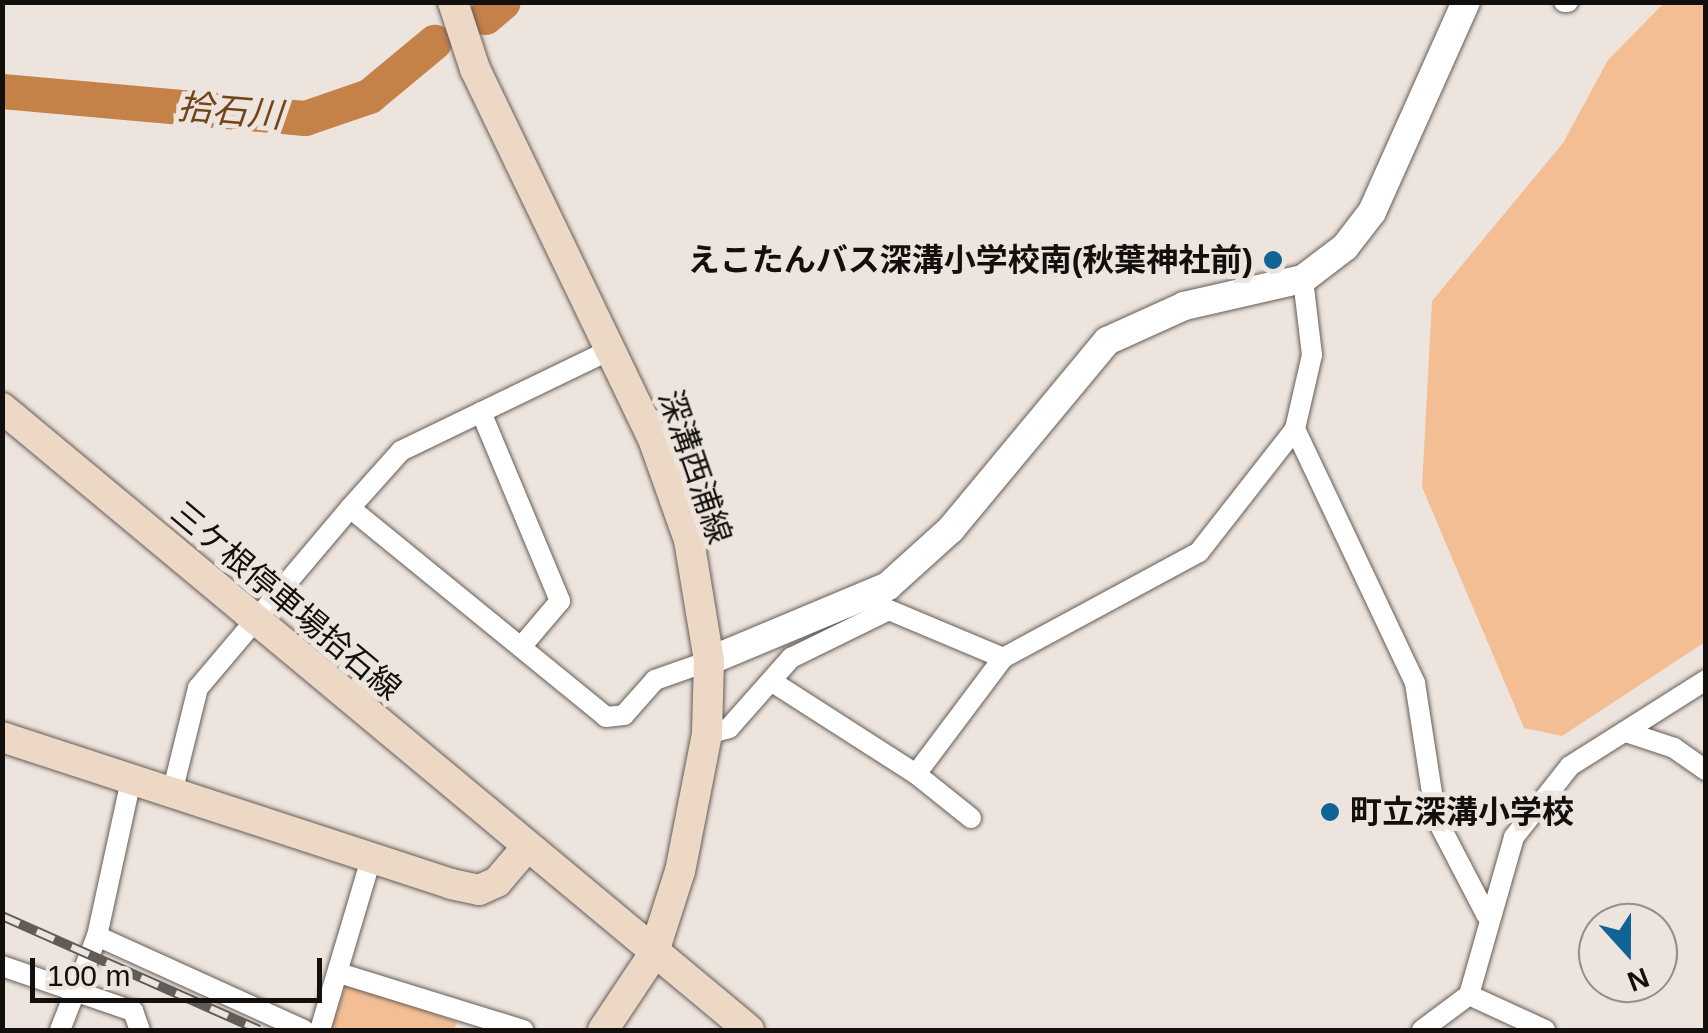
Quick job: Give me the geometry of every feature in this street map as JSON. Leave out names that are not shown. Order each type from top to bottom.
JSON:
[{"type":"main road","name":"深溝西浦線","points":[[453,2],[475,69],[612,350],[689,540],[709,660],[708,734],[653,955],[603,1030]]},
{"type":"main road","name":"三ケ根停車場拾石線","points":[[2,408],[248,620],[749,1030]]},
{"type":"main road","points":[[2,737],[479,890],[497,882],[527,846]]},
{"type":"street","points":[[708,734],[729,728],[752,694],[770,682],[791,658],[889,598],[1107,341],[1184,306],[1303,279],[1346,247],[1372,212],[1466,2]]},
{"type":"street","points":[[916,774],[1003,658],[1200,552],[1295,430],[1312,355],[1303,279]]},
{"type":"street","points":[[172,793],[198,688],[248,620],[401,451],[612,350]]},
{"type":"street","points":[[480,412],[560,600],[521,646]]},
{"type":"street","points":[[1295,430],[1415,683],[1436,818],[1487,916]]},
{"type":"street","points":[[350,508],[606,718],[624,715],[654,680],[889,598],[1003,658]]},
{"type":"street","points":[[1422,1030],[1469,995],[1487,916],[1514,837],[1570,766],[1706,680]]},
{"type":"street","points":[[770,682],[916,774],[972,818]]},
{"type":"street","points":[[1626,732],[1674,748],[1706,770]]},
{"type":"street","points":[[60,1030],[97,936],[132,780]]},
{"type":"street","points":[[320,1030],[372,856]]},
{"type":"street","points":[[97,936],[304,1030]]},
{"type":"street","points":[[2,966],[80,987],[133,1011],[140,1030]]},
{"type":"street","points":[[340,973],[523,1030]]},
{"type":"street","points":[[1469,995],[1545,1030]]},
{"type":"shaded area","points":[[1664,3],[1705,3],[1705,642],[1562,736],[1524,728],[1422,487],[1432,301],[1563,143],[1608,60]]},
{"type":"shaded area","points":[[347,982],[457,1022],[454,1030],[330,1030]]},
{"type":"waterway","name":"拾石川","points":[[485,17],[503,2]]},
{"type":"waterway","name":"拾石川","points":[[2,91],[305,118],[369,96],[434,42]]},
{"type":"railway","points":[[2,916],[259,1030]]},
{"type":"place","name":"えこたんバス深溝小学校南(秋葉神社前)","points":[[1273,260]]},
{"type":"place","name":"町立深溝小学校","points":[[1330,812]]}]
